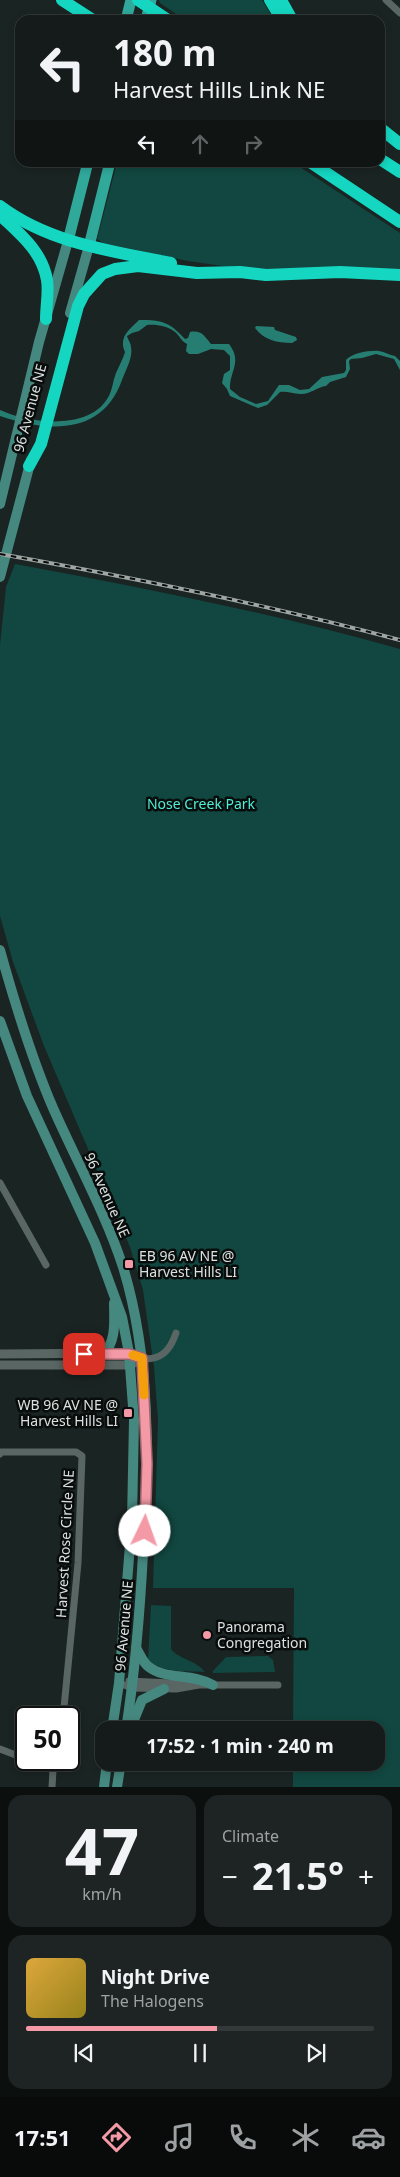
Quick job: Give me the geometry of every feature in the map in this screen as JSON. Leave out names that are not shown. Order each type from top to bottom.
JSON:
[{"type":"highway","points":[[62,0],[85,15]]},
{"type":"highway","points":[[138,0],[160,15]]},
{"type":"highway","points":[[270,0],[279,15]]},
{"type":"highway","points":[[281,0],[289,15]]},
{"type":"highway","points":[[385,132],[400,144]]},
{"type":"highway","points":[[385,162],[400,172]]},
{"type":"highway","points":[[318,167],[400,222]]},
{"type":"highway","points":[[0,206],[18,220],[68,240],[88,246],[217,272]]},
{"type":"highway","points":[[0,215],[37,251],[47,281],[46,319]]},
{"type":"highway","points":[[29,466],[41,444],[56,379],[78,306],[84,294],[102,274],[115,269],[138,266],[197,273],[217,272],[266,275],[340,272],[400,276]]},
{"type":"main road","points":[[127,15],[131,0]]},
{"type":"main road","points":[[148,15],[152,0]]},
{"type":"main road","points":[[68,240],[87,167]]},
{"type":"main road","points":[[88,246],[109,167]]},
{"type":"main road","name":"96 Avenue NE","points":[[0,504],[46,319],[68,240]]},
{"type":"main road","name":"96 Avenue NE","points":[[56,379],[88,246]]},
{"type":"main road","name":"96 Avenue NE","points":[[0,577],[29,466]]},
{"type":"main road","name":"96 Avenue NE","points":[[0,950],[13,996],[44,1088],[108,1228],[122,1267],[134,1311],[142,1358],[147,1464],[136,1648],[127,1721]]},
{"type":"main road","name":"96 Avenue NE","points":[[0,1022],[28,1096],[95,1243],[114,1300],[122,1316],[129,1354],[134,1420],[134,1476],[127,1596],[113,1721]]},
{"type":"main road","points":[[28,1096],[44,1088]]},
{"type":"main road","points":[[103,1354],[108,1350],[113,1338],[114,1300]]},
{"type":"main road","points":[[136,1648],[147,1666],[159,1673],[201,1678],[212,1685]]},
{"type":"main road","points":[[134,1721],[142,1700],[164,1689]]},
{"type":"main road","points":[[104,1787],[106,1771]]},
{"type":"main road","points":[[117,1787],[120,1771]]},
{"type":"street","points":[[386,0],[400,13]]},
{"type":"street","points":[[0,1183],[46,1265]]},
{"type":"street","points":[[0,1354],[129,1354],[153,1359],[166,1352],[176,1333]]},
{"type":"street","points":[[0,1365],[130,1365],[142,1358]]},
{"type":"street","name":"Harvest Rose Circle NE","points":[[0,1454],[1,1452],[76,1452],[82,1456],[78,1563],[64,1706]]},
{"type":"street","points":[[132,1684],[176,1682],[199,1685],[278,1685]]},
{"type":"street","points":[[119,1683],[164,1689],[199,1685]]},
{"type":"street","points":[[0,1749],[15,1755]]},
{"type":"street","points":[[52,1787],[53,1771]]},
{"type":"green space","points":[[159,0],[262,0],[271,15],[178,15],[160,3]]},
{"type":"green space","points":[[116,167],[300,167],[400,233],[400,272],[243,269],[188,261],[103,243],[97,239]]},
{"type":"green space","name":"Nose Creek Park","points":[[15,564],[256,613],[400,649],[400,1787],[293,1787],[293,1771],[385,1771],[385,1721],[293,1721],[294,1588],[153,1588],[158,1420],[154,1367],[143,1290],[130,1247],[44,1046],[13,962],[0,916],[0,645],[6,587]]},
{"type":"green space","points":[[151,1605],[171,1606],[171,1649],[205,1672],[167,1669],[148,1660]]},
{"type":"green space","points":[[268,1656],[273,1660],[275,1672],[213,1673],[226,1657]]},
{"type":"shaded area","points":[[139,320],[165,323],[185,339],[188,338],[190,332],[197,332],[202,334],[211,344],[229,344],[235,356],[230,389],[240,397],[256,404],[268,401],[279,385],[289,385],[300,390],[309,389],[322,377],[344,373],[346,370],[346,360],[361,352],[379,351],[395,356],[400,361],[400,370],[394,359],[376,354],[351,359],[349,361],[350,369],[346,377],[303,394],[280,392],[267,405],[258,408],[230,396],[222,383],[224,374],[230,370],[230,356],[224,350],[211,349],[198,354],[189,354],[186,351],[187,344],[172,330],[162,326],[147,325],[127,336],[131,346],[129,363],[113,398],[101,412],[87,420],[72,425],[54,426],[36,425],[0,416],[0,410],[12,415],[40,421],[55,421],[84,417],[96,411],[108,398],[111,391],[125,352],[123,347],[124,338]]},
{"type":"shaded area","points":[[256,326],[274,327],[275,330],[296,337],[297,340],[292,343],[271,340],[262,335],[255,328]]},
{"type":"railway","points":[[0,554],[201,593],[301,615],[400,640]]},
{"type":"slow traffic","points":[[133,1355],[142,1358],[144,1395]]},
{"type":"place","name":"EB 96 AV NE @ Harvest Hills LI","points":[[129,1264]]},
{"type":"place","name":"WB 96 AV NE @ Harvest Hills LI","points":[[128,1413]]},
{"type":"place","name":"Panorama Congregation","points":[[207,1635]]},
{"type":"route","points":[[84,1354],[129,1354],[142,1358],[147,1464],[145,1531]]}]
